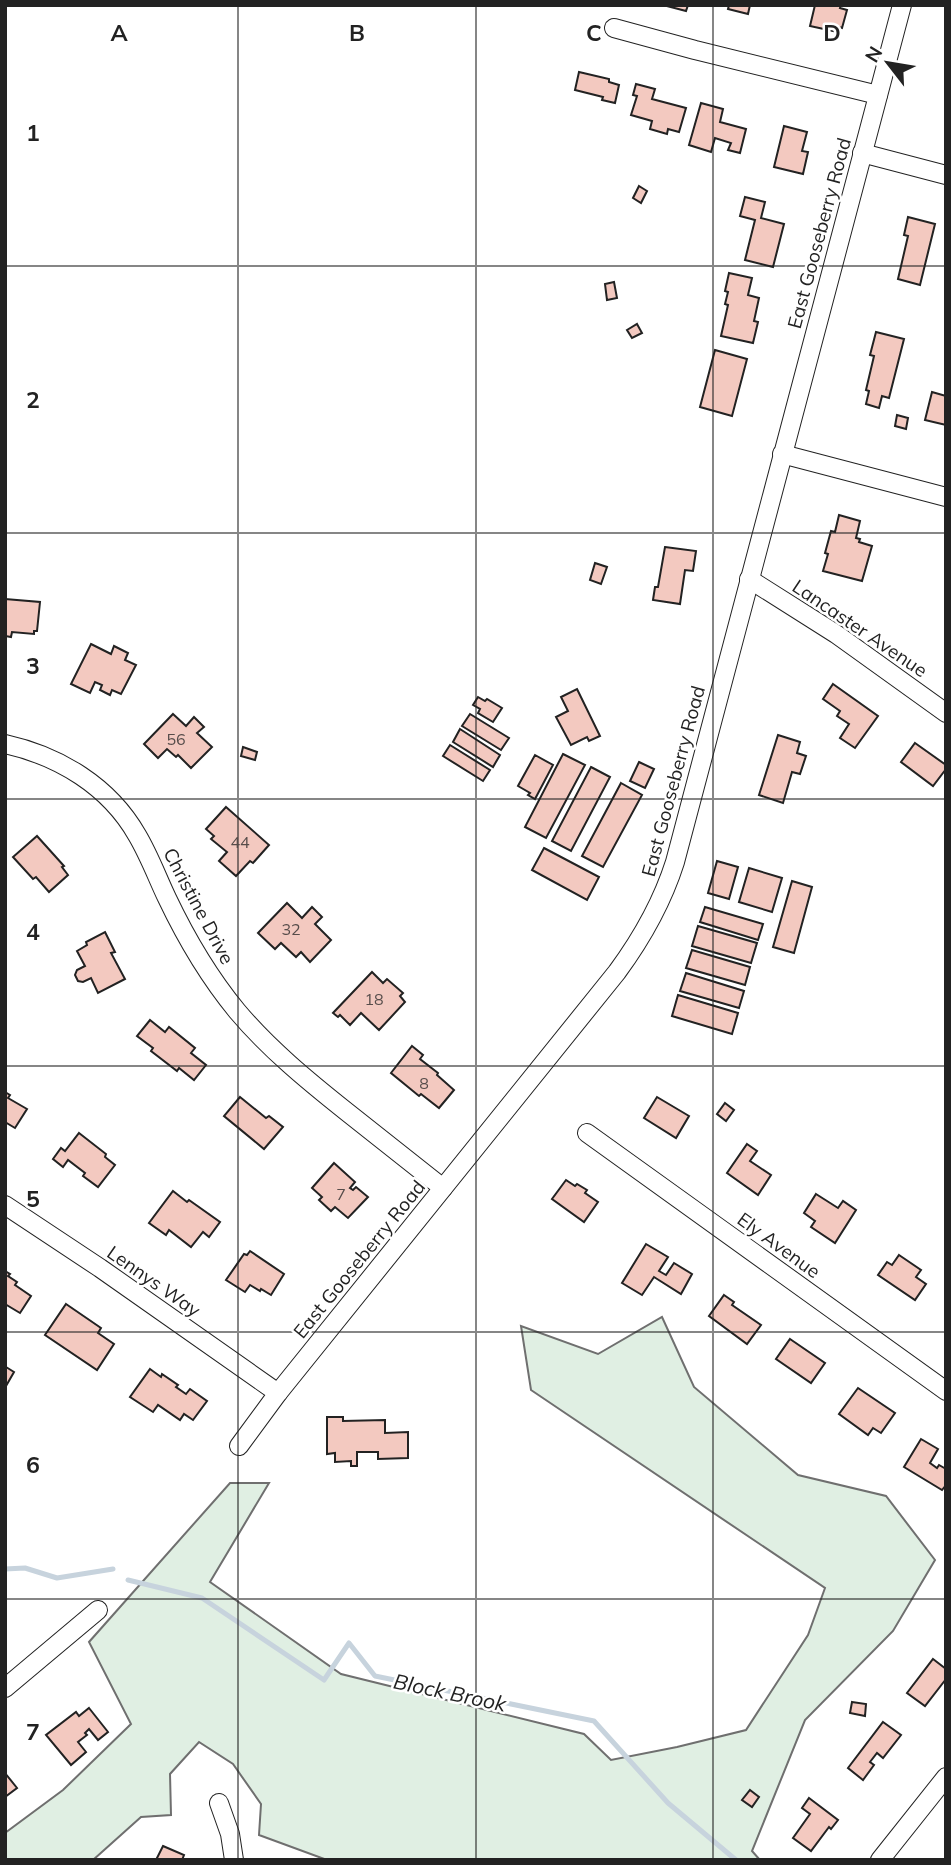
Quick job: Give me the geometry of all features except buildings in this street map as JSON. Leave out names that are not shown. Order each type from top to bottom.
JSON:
[{"type":"street","name":"East Gooseberry Road","points":[[239,1446],[623,964],[657,910],[675,862],[902,5]]},
{"type":"street","points":[[614,28],[878,95]]},
{"type":"street","points":[[862,153],[946,175]]},
{"type":"street","points":[[782,454],[946,497]]},
{"type":"street","name":"Lancaster Avenue","points":[[749,579],[836,634],[946,713]]},
{"type":"street","name":"Christine Drive","points":[[5,744],[66,765],[105,795],[135,832],[187,937],[215,982],[239,1013],[311,1083],[443,1188]]},
{"type":"street","name":"Ely Avenue","points":[[587,1133],[946,1391]]},
{"type":"street","name":"Lennys Way","points":[[5,1205],[278,1394]]},
{"type":"street","points":[[5,1688],[98,1610]]},
{"type":"street","points":[[880,1860],[946,1777]]},
{"type":"street","points":[[219,1802],[230,1834],[234,1860]]},
{"type":"green space","points":[[662,1317],[694,1387],[798,1475],[886,1496],[935,1560],[893,1631],[805,1720],[752,1851],[760,1860],[327,1860],[259,1835],[261,1804],[233,1764],[199,1742],[170,1774],[171,1815],[141,1817],[93,1860],[5,1860],[5,1833],[63,1790],[131,1724],[89,1642],[230,1483],[269,1483],[210,1582],[341,1674],[584,1734],[611,1760],[746,1730],[808,1635],[825,1588],[531,1390],[521,1326],[598,1354]]},
{"type":"waterway","name":"Block Brook","points":[[5,1569],[25,1568],[57,1578],[113,1569]]},
{"type":"waterway","name":"Block Brook","points":[[128,1580],[202,1598],[324,1680],[349,1643],[375,1676],[594,1721],[668,1803],[736,1860]]}]
